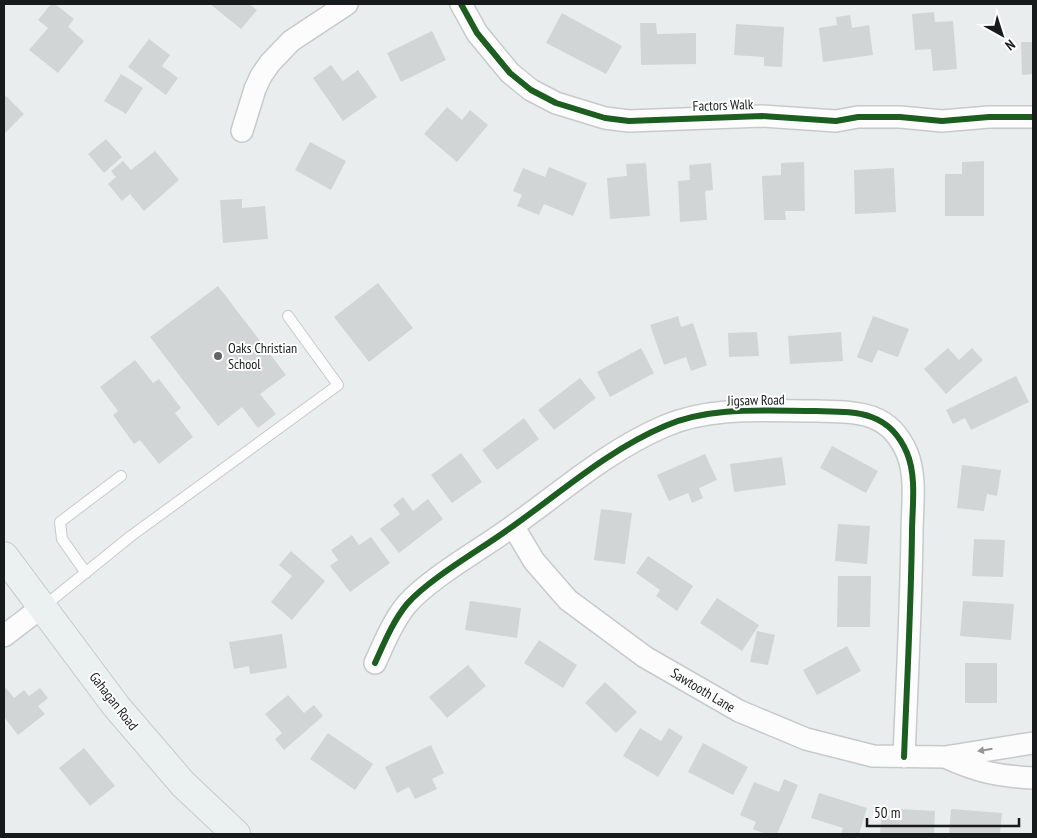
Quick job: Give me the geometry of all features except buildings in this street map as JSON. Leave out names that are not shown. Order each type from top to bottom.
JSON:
[{"type":"street","points":[[242,131],[260,76],[270,63],[291,41],[347,4]]},
{"type":"street","name":"Factors Walk","points":[[461,4],[477,33],[510,73],[531,90],[556,103],[605,118],[630,121],[762,116],[836,121],[858,117],[900,117],[942,121],[980,117],[1033,117]]},
{"type":"street","name":"Jigsaw Road","points":[[375,662],[407,604],[428,586],[513,526],[558,491],[620,450],[665,426],[713,413],[770,411],[857,412],[880,418],[907,452],[912,476],[910,624],[904,757]]},
{"type":"street","name":"Sawtooth Lane","points":[[513,526],[534,561],[568,600],[645,657],[739,711],[806,739],[873,756],[904,757],[944,757],[1033,743]]},
{"type":"street","name":"Gahagan Road","points":[[4,556],[116,706],[183,784],[228,832]]},
{"type":"street","points":[[4,636],[42,607]]},
{"type":"street","name":"Sawtooth Lane","points":[[944,757],[975,770],[1000,777],[1033,778]]},
{"type":"lane","points":[[42,607],[131,536],[338,385],[288,316]]},
{"type":"lane","points":[[86,573],[62,540],[60,522],[121,476]]},
{"type":"cycle path","points":[[461,4],[477,33],[510,73],[531,90],[556,103],[605,118],[629,121],[762,116],[836,121],[858,117],[900,117],[942,121],[989,117],[1033,117]]},
{"type":"cycle path","points":[[375,663],[397,618],[416,595],[583,474],[643,436],[683,420],[720,412],[830,411],[857,413],[881,421],[891,428],[900,439],[907,453],[912,472],[911,589],[904,757]]},
{"type":"place","name":"Oaks Christian School","points":[[218,356]]}]
